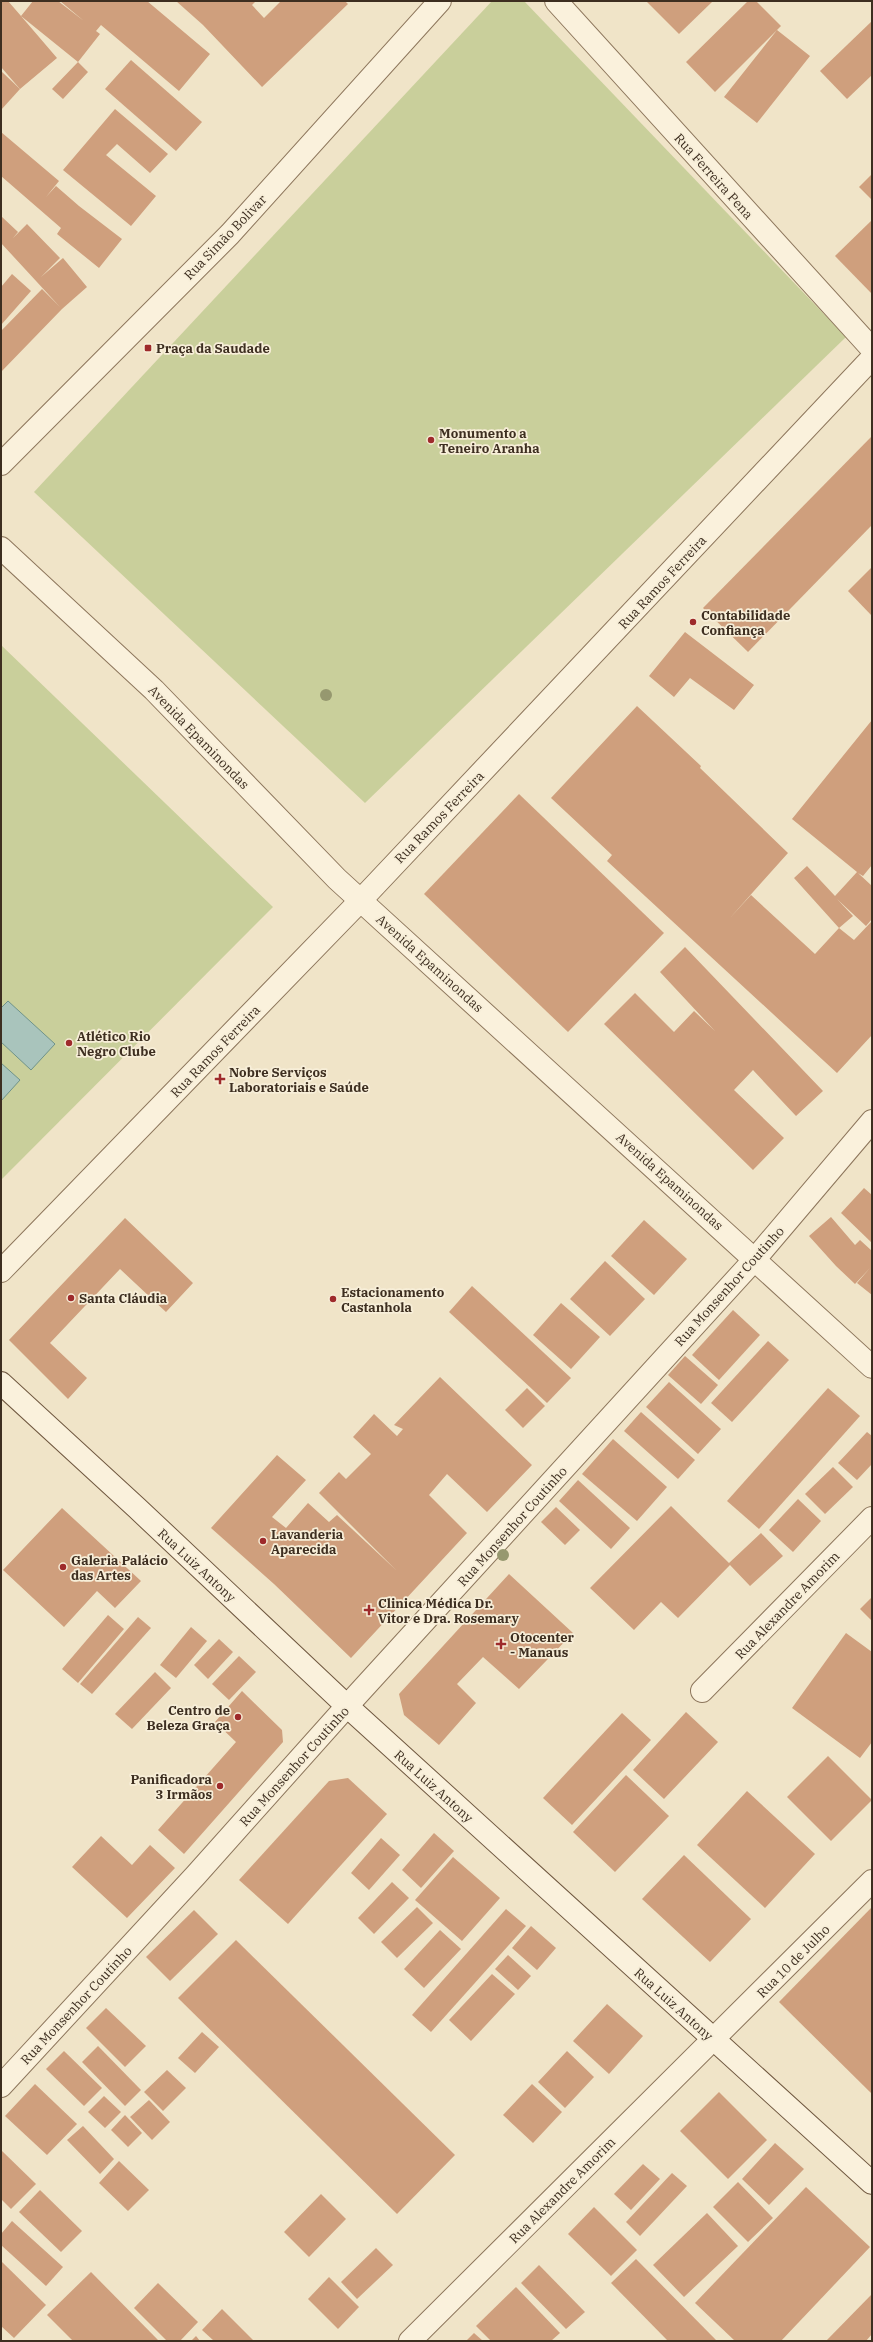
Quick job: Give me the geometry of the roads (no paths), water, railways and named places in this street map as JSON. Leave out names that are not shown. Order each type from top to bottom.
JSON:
[{"type":"street","name":"Rua Simão Bolivar","points":[[1,464],[230,234],[440,1]]},
{"type":"street","name":"Rua Ferreira Pena","points":[[556,1],[872,349]]},
{"type":"street","name":"Rua Ramos Ferreira","points":[[1,1271],[361,900],[872,358]]},
{"type":"street","name":"Avenida Epaminondas","points":[[1,548],[154,690],[337,879],[756,1258],[872,1367]]},
{"type":"street","name":"Rua Monsenhor Coutinho","points":[[1,2086],[196,1875],[346,1706],[756,1258],[872,1121]]},
{"type":"street","name":"Rua Luiz Antony","points":[[1,1383],[137,1508],[346,1706],[872,2183]]},
{"type":"street","name":"Rua Alexandre Amorim","points":[[702,1692],[872,1518]]},
{"type":"street","name":"Rua 10 de Julho","points":[[714,2040],[872,1881]]},
{"type":"street","name":"Rua Alexandre Amorim","points":[[410,2341],[714,2040]]},
{"type":"water","points":[[8,1001],[55,1044],[31,1070],[1,1042],[1,1008]]},
{"type":"water","points":[[1,1063],[20,1080],[1,1101]]},
{"type":"place","name":"Praça da Saudade","points":[[148,348]]},
{"type":"place","name":"Monumento a Teneiro Aranha","points":[[431,440]]},
{"type":"place","name":"Contabilidade Confiança","points":[[693,622]]},
{"type":"place","name":"Atlético Rio Negro Clube","points":[[69,1043]]},
{"type":"place","name":"Nobre Serviços Laboratoriais e Saúde","points":[[220,1079]]},
{"type":"place","name":"Santa Cláudia","points":[[71,1298]]},
{"type":"place","name":"Estacionamento Castanhola","points":[[333,1299]]},
{"type":"place","name":"Lavanderia Aparecida","points":[[263,1541]]},
{"type":"place","name":"Galeria Palácio das Artes","points":[[63,1567]]},
{"type":"place","name":"Clinica Médica Dr. Vitor e Dra. Rosemary","points":[[369,1610]]},
{"type":"place","name":"Otocenter - Manaus","points":[[501,1644]]},
{"type":"place","name":"Centro de Beleza Graça","points":[[238,1717]]},
{"type":"place","name":"Panificadora 3 Irmãos","points":[[220,1786]]}]
